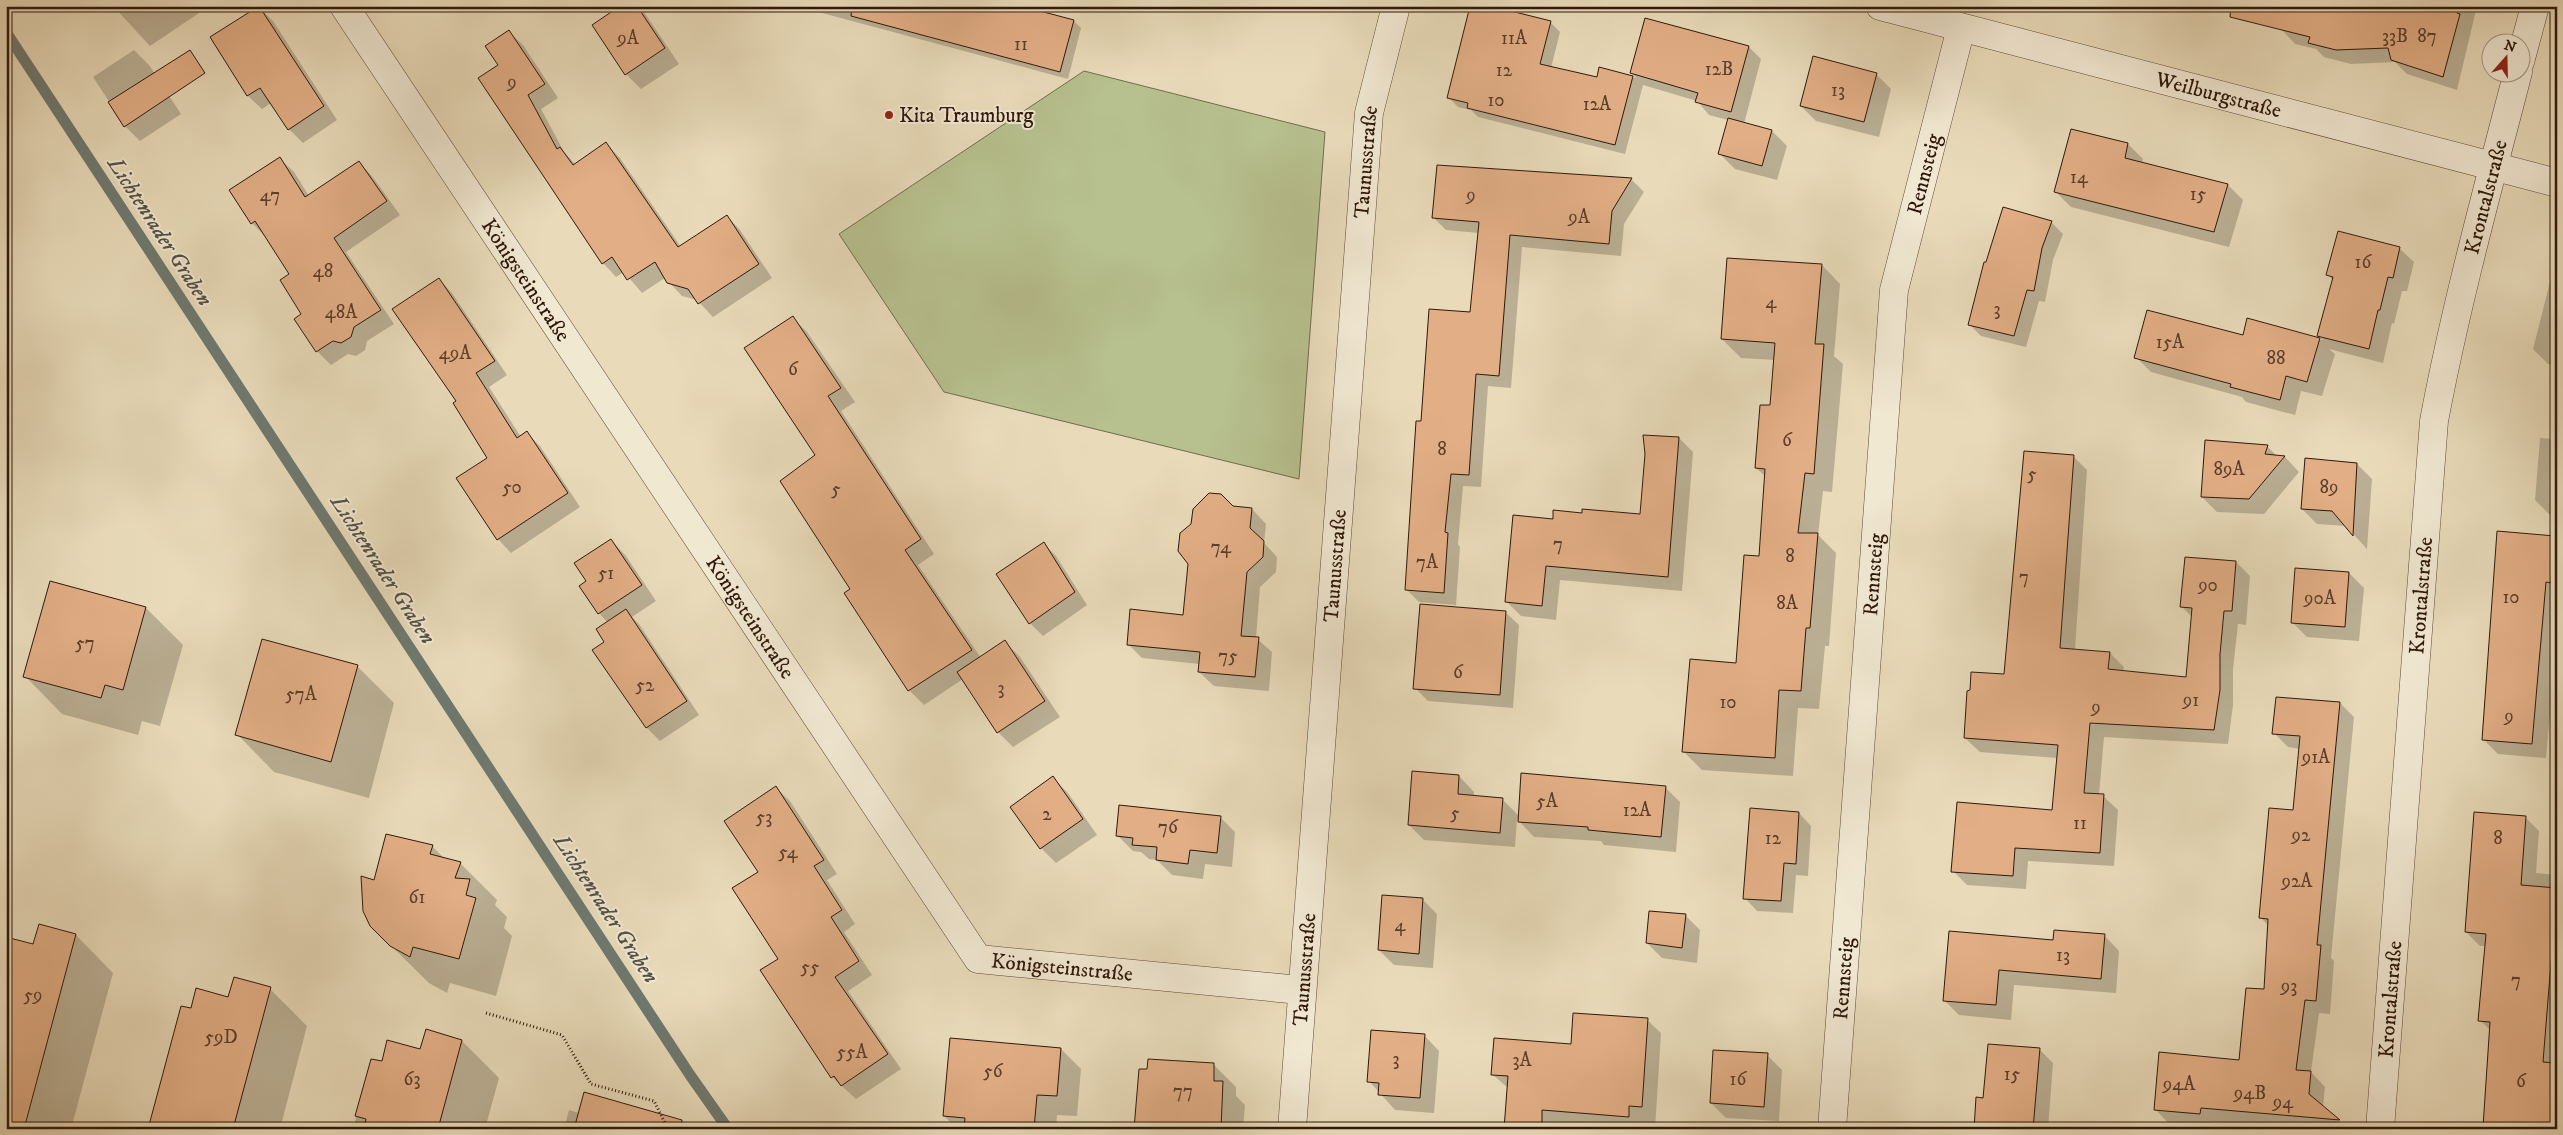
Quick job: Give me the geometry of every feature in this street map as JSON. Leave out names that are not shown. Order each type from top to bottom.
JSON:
[{"type":"street","name":"Königsteinstraße","points":[[344,6],[978,959],[1300,990]]},
{"type":"street","name":"Taunusstraße","points":[[1292,1129],[1300,990],[1369,113],[1396,6]]},
{"type":"street","name":"Weilburgstraße","points":[[1880,6],[2557,184]]},
{"type":"street","points":[[2528,32],[2535,6]]},
{"type":"street","name":"Rennsteig","points":[[1832,1129],[1894,290],[1961,28]]},
{"type":"street","name":"Krontalstraße","points":[[2380,1129],[2434,422],[2493,167],[2515,82]]},
{"type":"path","points":[[486,1013],[562,1034],[591,1084],[654,1100],[668,1129]]},
{"type":"green space","points":[[1084,71],[1325,132],[1299,479],[944,392],[839,234]]},
{"type":"building","points":[[259,6],[324,106],[288,130],[260,88],[247,96],[210,37]]},
{"type":"building","points":[[620,6],[637,6],[665,48],[625,75],[592,25]]},
{"type":"building","points":[[852,6],[1041,6],[1040,11],[1074,20],[1060,72],[851,16]]},
{"type":"building","points":[[1470,6],[1491,6],[1551,21],[1540,64],[1597,77],[1599,67],[1633,76],[1615,145],[1467,108],[1468,103],[1447,98]]},
{"type":"building","points":[[2231,6],[2459,6],[2457,13],[2460,14],[2443,77],[2391,60],[2388,48],[2336,50],[2308,43],[2310,37],[2230,17]]},
{"type":"building","points":[[1645,18],[1749,46],[1731,112],[1695,102],[1698,93],[1630,73]]},
{"type":"building","points":[[509,30],[545,84],[528,95],[557,149],[560,147],[573,165],[606,142],[678,247],[727,215],[759,264],[698,304],[688,289],[667,283],[655,262],[627,280],[612,257],[602,264],[478,78],[498,65],[485,46]]},
{"type":"building","points":[[190,50],[205,73],[124,127],[108,102]]},
{"type":"building","points":[[1813,56],[1877,73],[1864,122],[1800,106]]},
{"type":"building","points":[[1728,118],[1772,130],[1762,166],[1718,154]]},
{"type":"building","points":[[2071,129],[2128,143],[2125,158],[2228,184],[2214,232],[2054,192]]},
{"type":"building","points":[[280,157],[305,197],[359,161],[387,201],[334,238],[381,310],[354,327],[351,337],[341,343],[333,341],[316,352],[294,319],[301,314],[280,280],[289,274],[255,221],[251,224],[229,190]]},
{"type":"building","points":[[1437,165],[1632,178],[1612,211],[1609,244],[1510,235],[1499,376],[1476,374],[1469,475],[1451,474],[1445,532],[1448,533],[1444,593],[1405,590],[1416,421],[1421,421],[1429,309],[1470,312],[1479,222],[1432,218]]},
{"type":"building","points":[[2003,207],[2052,221],[2042,248],[2034,291],[2027,290],[2014,336],[1968,325],[1984,262],[1986,262]]},
{"type":"building","points":[[2338,231],[2400,247],[2393,278],[2388,277],[2369,349],[2317,336],[2333,277],[2326,275]]},
{"type":"building","points":[[1727,258],[1822,264],[1815,344],[1824,344],[1814,474],[1805,473],[1798,533],[1818,533],[1810,628],[1806,628],[1801,691],[1779,690],[1775,758],[1682,752],[1690,659],[1736,663],[1744,555],[1759,556],[1765,469],[1755,468],[1760,405],[1770,405],[1775,343],[1721,339]]},
{"type":"building","points":[[439,278],[495,361],[476,373],[517,438],[527,431],[568,493],[497,540],[456,478],[487,458],[453,403],[456,401],[392,309]]},
{"type":"building","points":[[2147,310],[2243,335],[2247,318],[2320,338],[2307,382],[2286,376],[2280,400],[2230,387],[2231,384],[2134,358]]},
{"type":"building","points":[[793,316],[841,388],[828,396],[921,539],[905,550],[972,650],[908,691],[844,593],[850,589],[780,481],[815,455],[744,348]]},
{"type":"building","points":[[1643,435],[1679,437],[1668,577],[1546,566],[1542,606],[1505,602],[1513,515],[1553,519],[1553,510],[1582,513],[1582,509],[1640,514],[1645,454]]},
{"type":"building","points":[[2205,440],[2268,445],[2265,454],[2285,456],[2249,499],[2201,497]]},
{"type":"building","points":[[2024,451],[2074,455],[2060,648],[2110,652],[2108,669],[2186,677],[2192,608],[2180,607],[2185,557],[2236,561],[2232,611],[2224,611],[2220,654],[2220,690],[2214,730],[2090,723],[2084,793],[2104,794],[2100,853],[2015,848],[2013,876],[1951,872],[1957,802],[2052,810],[2058,745],[1964,738],[1967,691],[1970,690],[1971,672],[2004,674]]},
{"type":"building","points":[[2305,458],[2357,463],[2353,536],[2332,511],[2301,509]]},
{"type":"building","points":[[1209,493],[1221,494],[1233,506],[1252,508],[1250,528],[1264,541],[1263,557],[1247,572],[1241,636],[1259,637],[1255,677],[1198,672],[1200,652],[1127,645],[1130,609],[1183,615],[1188,564],[1178,551],[1180,533],[1191,524],[1193,509]]},
{"type":"building","points":[[2497,531],[2555,536],[2551,583],[2546,582],[2532,744],[2482,740]]},
{"type":"building","points":[[611,539],[642,585],[598,614],[579,586],[586,581],[574,563]]},
{"type":"building","points":[[1044,542],[1075,592],[1029,624],[996,574]]},
{"type":"building","points":[[2295,568],[2349,572],[2345,627],[2291,623]]},
{"type":"building","points":[[50,581],[146,607],[123,690],[105,685],[101,698],[23,677]]},
{"type":"building","points":[[1420,604],[1506,611],[1500,695],[1413,689]]},
{"type":"building","points":[[626,609],[687,701],[646,728],[592,650],[604,642],[596,629]]},
{"type":"building","points":[[262,639],[358,665],[331,762],[235,735]]},
{"type":"building","points":[[1005,640],[1045,701],[997,733],[957,672]]},
{"type":"building","points":[[2276,697],[2340,702],[2317,945],[2321,945],[2316,1001],[2305,1000],[2296,1070],[2311,1071],[2309,1094],[2340,1120],[2201,1108],[2200,1114],[2154,1110],[2159,1052],[2239,1060],[2246,988],[2264,989],[2268,919],[2259,918],[2269,808],[2293,810],[2300,736],[2272,734]]},
{"type":"building","points":[[1412,771],[1459,775],[1458,794],[1503,798],[1500,833],[1408,825]]},
{"type":"building","points":[[1521,773],[1666,786],[1661,837],[1588,830],[1588,827],[1518,822]]},
{"type":"building","points":[[1053,776],[1083,819],[1040,849],[1010,807]]},
{"type":"building","points":[[776,786],[824,860],[814,866],[842,910],[831,917],[859,961],[835,977],[888,1054],[841,1086],[834,1076],[831,1078],[760,970],[778,959],[732,888],[758,872],[724,821]]},
{"type":"building","points":[[1119,805],[1221,816],[1217,853],[1190,850],[1188,864],[1156,860],[1157,847],[1132,845],[1133,838],[1116,836]]},
{"type":"building","points":[[1750,808],[1799,812],[1796,864],[1784,863],[1781,901],[1743,899]]},
{"type":"building","points":[[2474,812],[2526,816],[2521,885],[2557,888],[2543,1062],[2557,1063],[2557,1129],[2483,1127],[2490,1022],[2478,1021],[2486,934],[2465,932]]},
{"type":"building","points":[[386,834],[433,845],[430,854],[461,862],[455,878],[470,879],[466,895],[476,898],[459,959],[413,947],[410,957],[390,946],[370,926],[363,911],[361,876],[374,880]]},
{"type":"building","points":[[1382,895],[1423,898],[1419,954],[1378,950]]},
{"type":"building","points":[[1649,911],[1686,914],[1682,948],[1646,943]]},
{"type":"building","points":[[39,924],[76,934],[24,1129],[6,1129],[6,937],[33,944]]},
{"type":"building","points":[[2054,930],[2105,934],[2101,979],[1999,970],[1996,1005],[1943,1001],[1949,931],[2053,940]]},
{"type":"building","points":[[234,977],[271,987],[233,1129],[148,1129],[181,1006],[191,1008],[196,988],[228,997]]},
{"type":"building","points":[[1573,1013],[1648,1018],[1642,1107],[1629,1106],[1629,1117],[1542,1110],[1542,1129],[1504,1129],[1508,1076],[1491,1075],[1494,1038],[1571,1044]]},
{"type":"building","points":[[426,1029],[462,1040],[438,1129],[364,1129],[366,1119],[355,1116],[371,1059],[382,1061],[387,1040],[420,1049]]},
{"type":"building","points":[[1371,1030],[1425,1034],[1420,1098],[1378,1095],[1379,1083],[1367,1082]]},
{"type":"building","points":[[950,1038],[1061,1048],[1057,1096],[1037,1095],[1034,1129],[964,1129],[965,1118],[943,1116]]},
{"type":"building","points":[[1988,1044],[2040,1048],[2033,1129],[1974,1129],[1976,1097],[1983,1098]]},
{"type":"building","points":[[1713,1050],[1768,1053],[1764,1107],[1710,1103]]},
{"type":"building","points":[[1148,1059],[1214,1063],[1214,1081],[1223,1081],[1221,1129],[1134,1129],[1139,1069],[1147,1069]]},
{"type":"building","points":[[584,1092],[682,1120],[681,1129],[574,1129]]},
{"type":"waterway","name":"Lichtenrader Graben","points":[[6,32],[690,1075],[728,1129]]},
{"type":"place","name":"Kita Traumburg","points":[[889,115]]}]
